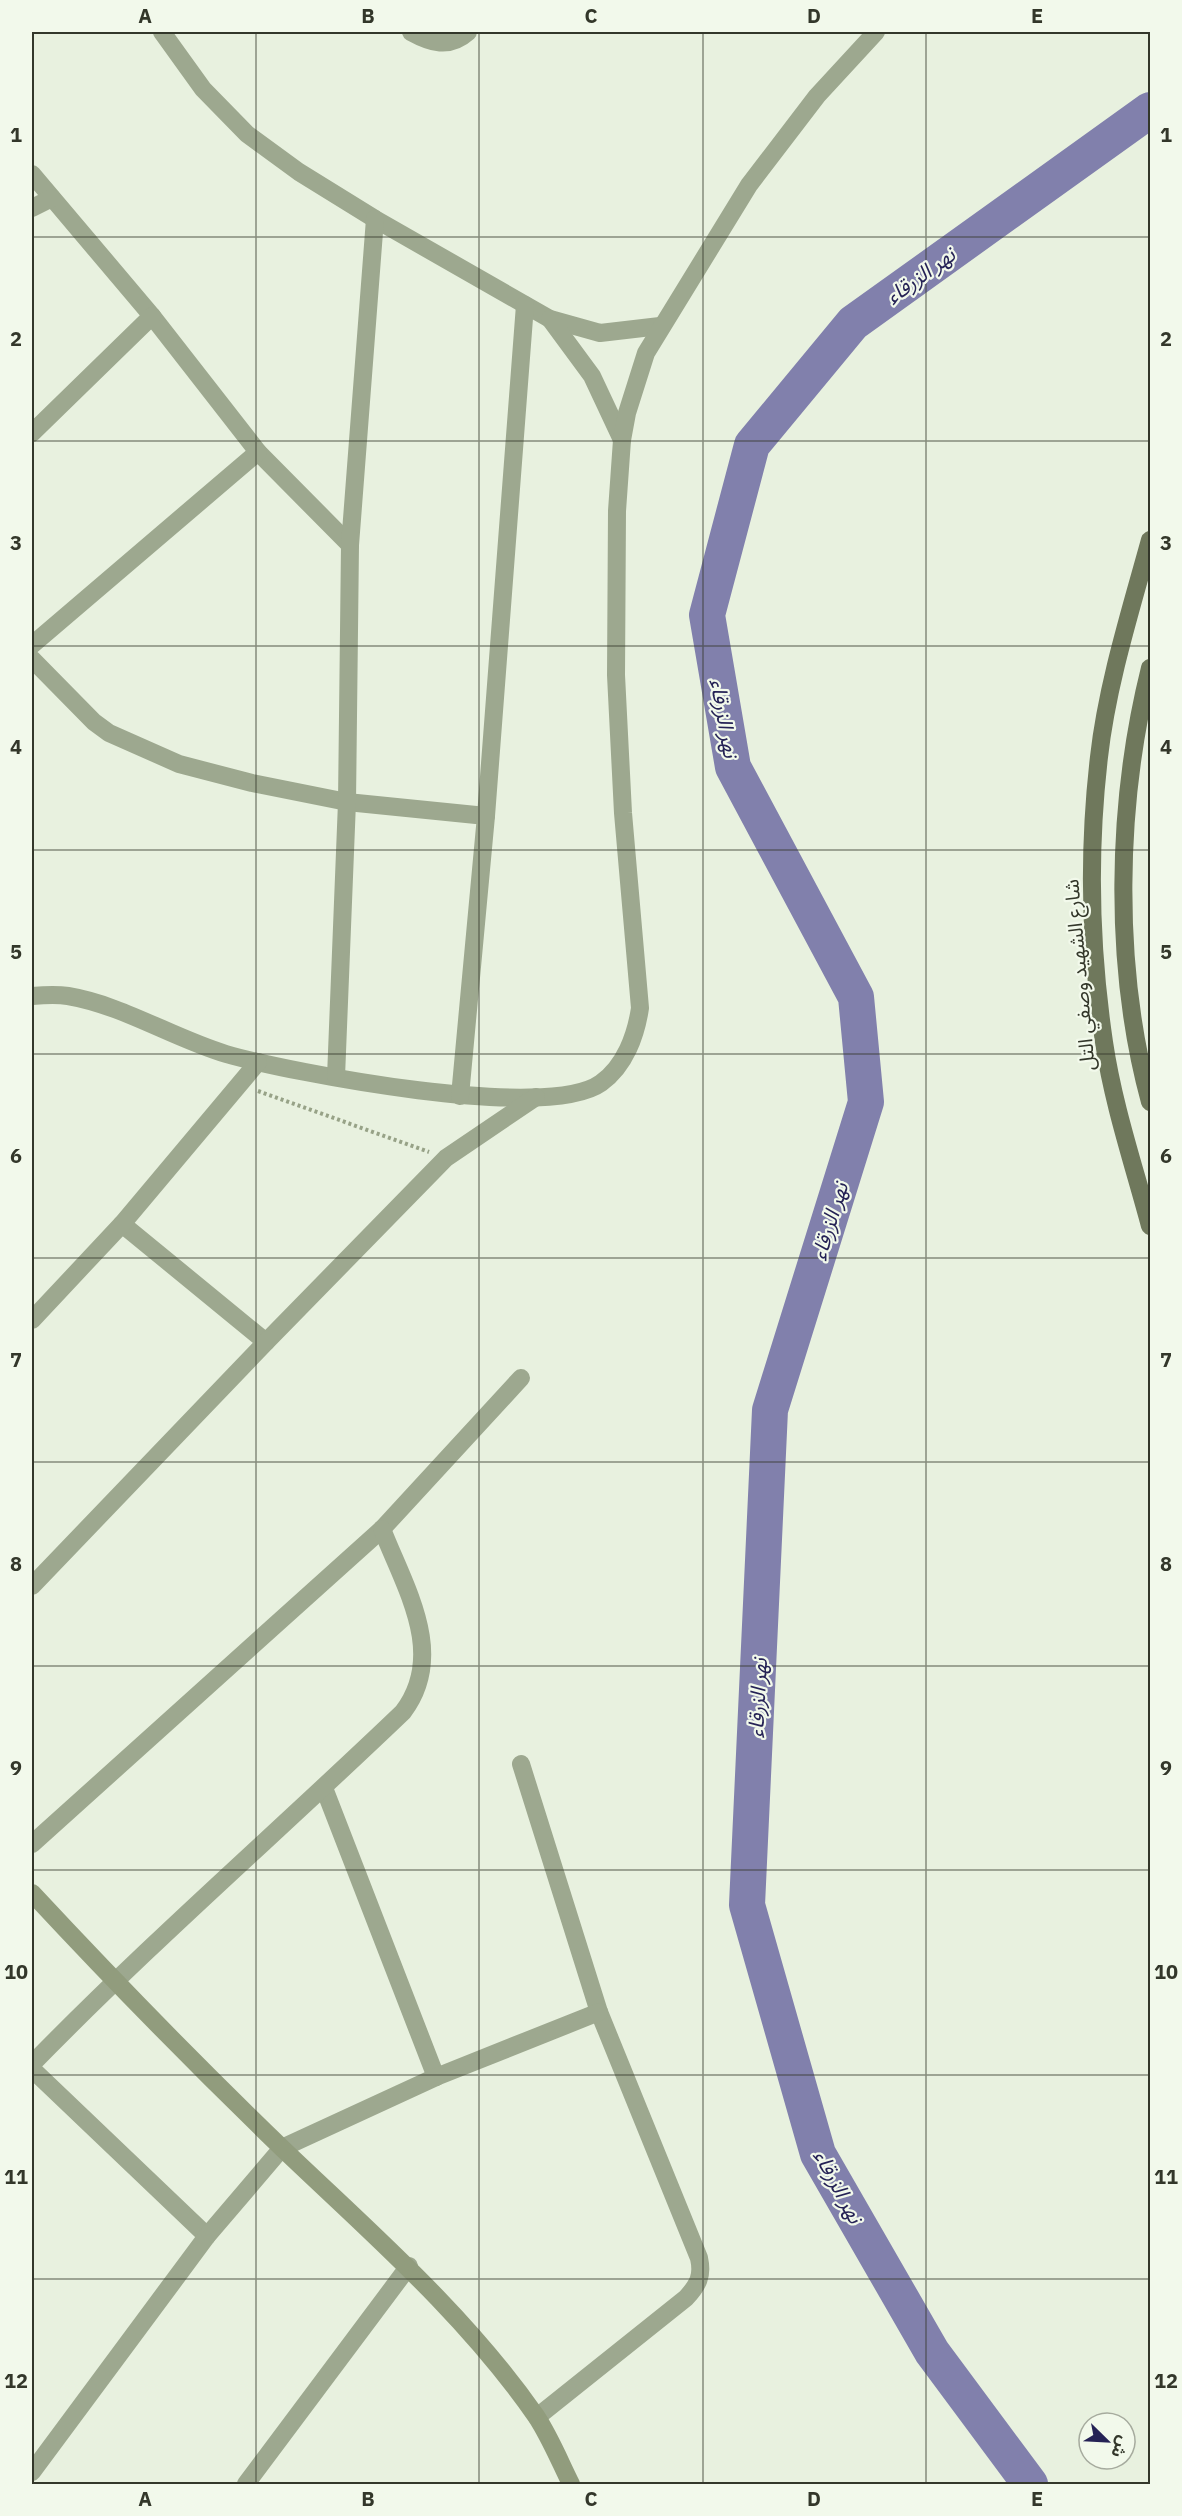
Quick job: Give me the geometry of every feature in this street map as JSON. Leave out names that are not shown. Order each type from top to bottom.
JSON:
[{"type":"main road","name":"شارع الشهيد وصفي التل","points":[[1150,540],[1124,636],[1099,755],[1091,869],[1104,1043],[1150,1226]]},
{"type":"main road","points":[[1150,668],[1132,769],[1125,863],[1126,976],[1150,1102]]},
{"type":"street","points":[[411,32],[437,43],[451,43],[468,32]]},
{"type":"street","points":[[32,996],[60,995],[83,999],[195,1044],[258,1062],[336,1077],[460,1096],[536,1097],[584,1091],[601,1083],[626,1054],[637,1028],[640,1008],[623,813],[616,675],[615,575],[622,440],[635,383],[646,353],[660,326],[770,156],[817,96],[876,32]]},
{"type":"street","points":[[168,35],[203,89],[247,135],[299,172],[375,219],[550,320],[600,333],[660,326]]},
{"type":"street","points":[[32,174],[152,316],[258,452],[350,545]]},
{"type":"street","points":[[32,208],[52,198]]},
{"type":"street","points":[[336,1077],[347,802],[350,545],[375,219]]},
{"type":"street","points":[[460,1096],[486,816],[525,305]]},
{"type":"street","points":[[32,433],[152,316]]},
{"type":"street","points":[[550,320],[592,376],[622,440]]},
{"type":"street","points":[[32,645],[258,452]]},
{"type":"street","points":[[32,659],[94,722],[134,747],[179,764],[252,783],[347,802],[486,816]]},
{"type":"street","points":[[32,1320],[122,1224],[258,1062]]},
{"type":"street","points":[[32,1586],[266,1341],[446,1158],[536,1097]]},
{"type":"street","points":[[122,1224],[266,1341]]},
{"type":"street","points":[[32,1844],[382,1529],[521,1378]]},
{"type":"street","points":[[32,2064],[114,1980],[324,1788],[403,1712],[413,1699],[424,1665],[424,1643],[420,1624],[382,1529]]},
{"type":"street","points":[[521,1764],[599,2012],[702,2270],[696,2288],[686,2298],[537,2417]]},
{"type":"street","points":[[324,1788],[436,2077]]},
{"type":"street","points":[[32,1893],[114,1980],[282,2148],[409,2266],[471,2333],[537,2417],[571,2484]]},
{"type":"street","points":[[32,2472],[207,2236],[282,2148],[436,2077],[599,2012]]},
{"type":"street","points":[[32,2069],[207,2236]]},
{"type":"street","points":[[246,2484],[409,2266]]},
{"type":"path","points":[[241,1085],[446,1158]]},
{"type":"waterway","name":"نهر الزرقاء","points":[[1030,2484],[932,2352],[818,2154],[747,1905],[770,1410],[866,1102],[856,997],[733,767],[707,615],[752,445],[853,323],[1150,110]]}]
